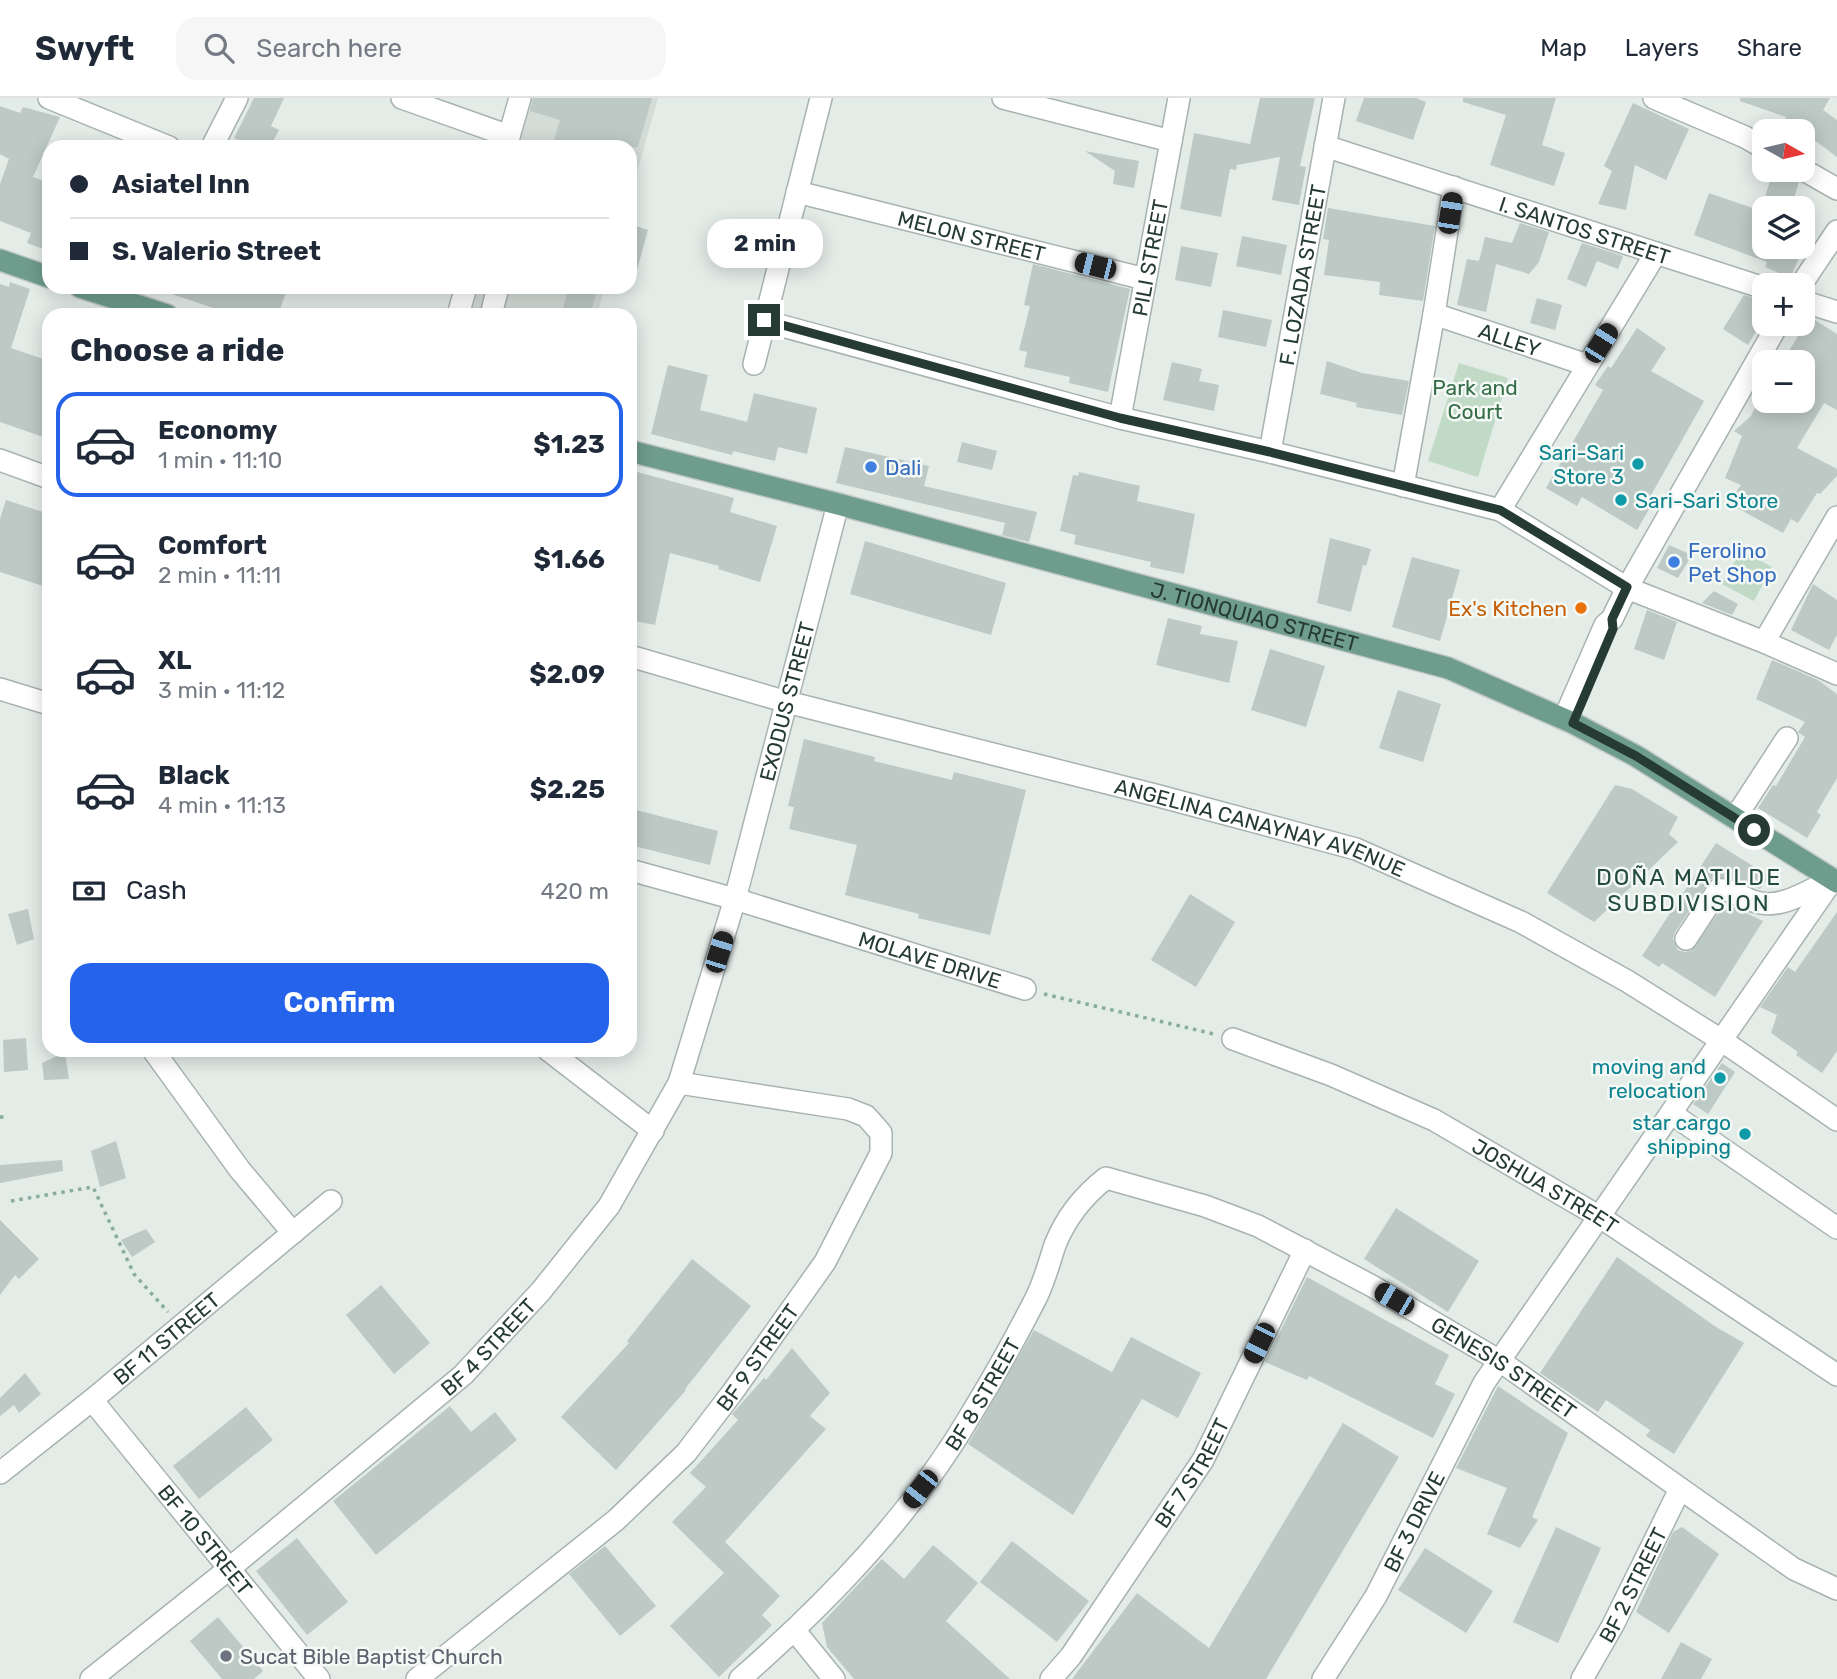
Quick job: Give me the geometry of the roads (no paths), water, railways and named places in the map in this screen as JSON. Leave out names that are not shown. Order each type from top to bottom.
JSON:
[{"type":"main road","points":[[0,260],[42,275]]},
{"type":"main road","points":[[102,294],[145,308]]},
{"type":"main road","name":"J. TIONQUIAO STREET","points":[[637,453],[1448,668],[1568,721],[1636,756],[1835,881]]},
{"type":"street","points":[[49,98],[152,140]]},
{"type":"street","points":[[216,140],[237,98]]},
{"type":"street","points":[[402,98],[506,140]]},
{"type":"street","points":[[508,140],[520,98]]},
{"type":"street","points":[[754,364],[821,98]]},
{"type":"street","points":[[1003,98],[1171,141]]},
{"type":"street","name":"PILI STREET","points":[[1120,418],[1179,98]]},
{"type":"street","name":"F. LOZADA STREET","points":[[1270,452],[1334,98]]},
{"type":"street","points":[[1654,98],[1752,141]]},
{"type":"street","name":"I. SANTOS STREET","points":[[1325,146],[1752,284]]},
{"type":"street","points":[[1815,176],[1837,189]]},
{"type":"street","points":[[1403,486],[1454,187]]},
{"type":"street","name":"MELON STREET","points":[[797,192],[1145,279]]},
{"type":"street","points":[[1809,273],[1837,231]]},
{"type":"street","points":[[1500,510],[1656,253]]},
{"type":"street","points":[[1815,305],[1837,312]]},
{"type":"street","name":"ALLEY","points":[[1434,314],[1587,365]]},
{"type":"street","points":[[764,320],[1120,418],[1270,452],[1500,510],[1627,587],[1837,674]]},
{"type":"street","points":[[1568,721],[1605,625],[1612,619],[1627,587],[1771,336]]},
{"type":"street","points":[[0,460],[42,475]]},
{"type":"street","name":"EXODUS STREET","points":[[735,899],[838,504]]},
{"type":"street","points":[[1764,642],[1837,517]]},
{"type":"street","name":"ANGELINA CANAYNAY AVENUE","points":[[637,658],[788,702],[1356,849],[1521,922],[1627,981],[1721,1040],[1837,1120]]},
{"type":"street","points":[[0,688],[42,702]]},
{"type":"street","points":[[1735,818],[1787,738]]},
{"type":"street","name":"MOLAVE DRIVE","points":[[637,872],[735,899],[1025,989]]},
{"type":"street","points":[[1686,939],[1718,890],[1727,888],[1752,901],[1765,904],[1783,903],[1835,881]]},
{"type":"street","name":"BF 3 DRIVE","points":[[1323,1679],[1376,1596],[1474,1400],[1721,1040],[1835,881]]},
{"type":"street","name":"BF 4 STREET","points":[[91,1679],[463,1375],[541,1291],[609,1206],[679,1083],[735,899]]},
{"type":"street","name":"JOSHUA STREET","points":[[1233,1039],[1331,1075],[1434,1120],[1600,1217],[1837,1375]]},
{"type":"street","points":[[158,1057],[240,1170],[293,1233]]},
{"type":"street","points":[[557,1057],[653,1131]]},
{"type":"street","name":"BF 9 STREET","points":[[417,1679],[616,1520],[686,1452],[732,1394],[825,1262],[881,1153],[881,1133],[866,1116],[848,1109],[679,1083]]},
{"type":"street","points":[[1672,1114],[1837,1228]]},
{"type":"street","name":"GENESIS STREET","points":[[1107,1178],[1205,1206],[1258,1226],[1373,1286],[1500,1361],[1794,1569],[1837,1588]]},
{"type":"street","name":"BF 8 STREET","points":[[740,1679],[795,1631],[878,1542],[934,1471],[972,1413],[1037,1297],[1057,1241],[1073,1210],[1087,1193],[1107,1178]]},
{"type":"street","name":"BF 11 STREET","points":[[0,1473],[331,1201]]},
{"type":"street","name":"BF 7 STREET","points":[[1051,1679],[1072,1656],[1202,1460],[1305,1250]]},
{"type":"street","name":"BF 10 STREET","points":[[92,1400],[319,1679]]},
{"type":"street","name":"BF 2 STREET","points":[[1582,1679],[1680,1489]]},
{"type":"street","points":[[795,1631],[834,1679]]},
{"type":"place","name":"Sari-Sari Store 3","points":[[1638,464]]},
{"type":"place","name":"Dali","points":[[871,467]]},
{"type":"place","name":"Sari-Sari Store","points":[[1621,500]]},
{"type":"place","name":"Ferolino Pet Shop","points":[[1674,562]]},
{"type":"place","name":"Ex's Kitchen","points":[[1581,608]]},
{"type":"place","name":"moving and relocation","points":[[1720,1078]]},
{"type":"place","name":"star cargo shipping","points":[[1745,1134]]},
{"type":"place","name":"Sucat Bible Baptist Church","points":[[226,1656]]},
{"type":"district","name":"DOÑA MATILDE SUBDIVISION","points":[[1689,890]]},
{"type":"park label","name":"Park and Court","points":[[1475,399]]}]
